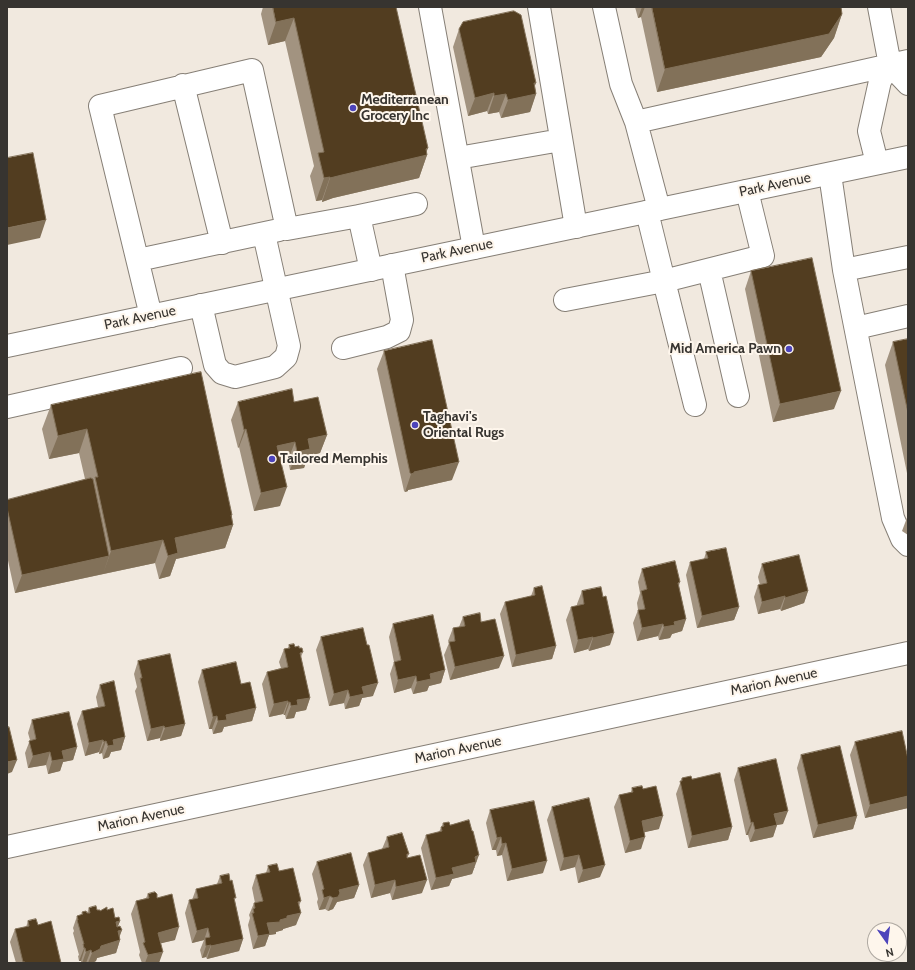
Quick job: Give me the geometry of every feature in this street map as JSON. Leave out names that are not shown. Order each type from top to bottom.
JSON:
[{"type":"main road","points":[[430,7],[474,248]]},
{"type":"main road","points":[[539,7],[576,226]]},
{"type":"main road","points":[[604,7],[621,84],[636,122],[653,210],[664,281],[695,406]]},
{"type":"main road","points":[[879,7],[908,84]]},
{"type":"main road","points":[[636,122],[899,63]]},
{"type":"main road","points":[[877,163],[869,131],[880,81],[899,63]]},
{"type":"main road","points":[[151,316],[100,106],[183,85],[252,70],[286,228]]},
{"type":"main road","points":[[183,85],[222,243]]},
{"type":"main road","points":[[458,158],[561,140]]},
{"type":"main road","name":"Park Avenue","points":[[7,346],[908,157]]},
{"type":"main road","points":[[830,174],[844,270],[892,518],[902,539],[908,545]]},
{"type":"main road","points":[[566,300],[664,281],[763,256],[747,191]]},
{"type":"main road","points":[[138,260],[264,234],[286,228],[359,216],[416,204]]},
{"type":"main road","points":[[359,216],[371,270]]},
{"type":"main road","points":[[201,305],[215,365],[222,374],[235,377],[275,367],[286,357],[289,346],[264,234]]},
{"type":"main road","points":[[844,270],[908,257]]},
{"type":"main road","points":[[343,348],[387,337],[399,331],[402,320],[392,265]]},
{"type":"main road","points":[[709,270],[738,396]]},
{"type":"main road","points":[[856,328],[908,316]]},
{"type":"main road","points":[[7,406],[181,368]]},
{"type":"main road","name":"Marion Avenue","points":[[7,847],[908,653]]},
{"type":"building","name":"Mediterranean Grocery Inc","points":[[273,7],[396,7],[428,148],[426,149],[427,155],[330,178],[324,178],[318,153],[324,152],[294,18],[276,22]]},
{"type":"building","points":[[652,7],[841,7],[842,14],[829,34],[665,69]]},
{"type":"building","points":[[514,11],[521,15],[536,83],[534,83],[536,94],[508,100],[506,94],[494,96],[494,93],[475,98],[459,29],[463,22]]},
{"type":"building","points":[[33,153],[46,220],[7,228],[7,158]]},
{"type":"building","name":"Mid America Pawn","points":[[812,258],[841,391],[780,404],[751,271]]},
{"type":"building","points":[[908,339],[908,413],[893,342]]},
{"type":"building","name":"Taghavi's Oriental Rugs","points":[[432,340],[459,462],[414,472],[411,474],[384,351]]},
{"type":"building","points":[[201,372],[233,525],[175,538],[178,553],[168,556],[163,540],[111,551],[95,477],[98,477],[87,429],[58,436],[51,405]]},
{"type":"building","name":"Tailored Memphis","points":[[292,389],[294,402],[318,397],[327,435],[308,439],[310,449],[297,452],[295,442],[277,446],[287,487],[261,493],[238,402]]},
{"type":"building","points":[[91,478],[93,479],[109,556],[22,575],[7,508],[7,500]]},
{"type":"building","points":[[726,548],[739,607],[702,616],[690,562],[708,558],[706,552]]},
{"type":"building","points":[[799,555],[808,591],[785,598],[785,596],[762,602],[758,585],[767,583],[762,564]]},
{"type":"building","points":[[675,561],[686,619],[674,622],[675,625],[664,627],[663,624],[642,628],[638,610],[645,609],[641,591],[647,589],[642,569]]},
{"type":"building","points":[[542,586],[556,646],[516,655],[505,602],[535,595],[534,588]]},
{"type":"building","points":[[601,587],[603,597],[606,596],[614,633],[578,640],[571,607],[584,604],[582,591]]},
{"type":"building","points":[[480,613],[481,622],[495,619],[504,656],[455,667],[449,642],[455,641],[453,628],[465,626],[463,617]]},
{"type":"building","points":[[433,615],[445,670],[430,674],[431,679],[417,682],[416,676],[398,680],[394,662],[401,660],[393,624]]},
{"type":"building","points":[[363,628],[367,645],[369,645],[378,683],[362,687],[364,694],[350,697],[348,690],[334,694],[321,637]]},
{"type":"building","points":[[294,644],[295,647],[299,646],[299,648],[302,648],[303,652],[300,653],[310,698],[297,700],[298,705],[291,706],[290,702],[288,703],[288,701],[274,704],[267,672],[288,667],[284,649],[290,648],[289,645]]},
{"type":"building","points":[[170,654],[185,724],[151,729],[140,678],[142,678],[138,661]]},
{"type":"building","points":[[236,662],[241,684],[250,682],[256,708],[226,715],[227,720],[218,721],[217,716],[213,717],[202,670]]},
{"type":"building","points":[[114,681],[125,737],[113,740],[114,745],[108,746],[106,741],[104,742],[103,740],[89,743],[82,711],[105,706],[100,685]]},
{"type":"building","points":[[69,712],[77,747],[62,751],[64,759],[52,761],[50,752],[33,756],[29,741],[36,739],[32,720]]},
{"type":"building","points":[[9,727],[17,760],[7,762],[7,728]]},
{"type":"building","points":[[902,731],[908,759],[908,796],[870,805],[855,742]]},
{"type":"building","points":[[840,746],[857,816],[818,825],[801,755]]},
{"type":"building","points":[[776,759],[788,811],[774,814],[777,825],[755,830],[753,822],[751,823],[738,768]]},
{"type":"building","points":[[720,773],[732,827],[692,836],[680,781],[682,781],[682,778],[691,776],[692,779]]},
{"type":"building","points":[[642,786],[643,789],[656,786],[663,816],[642,821],[645,837],[630,841],[619,795],[633,792],[632,788]]},
{"type":"building","points":[[589,798],[605,865],[583,870],[579,855],[564,858],[552,807]]},
{"type":"building","points":[[534,801],[547,861],[512,869],[506,843],[502,844],[501,837],[497,838],[490,810]]},
{"type":"building","points":[[469,820],[479,855],[475,857],[476,862],[452,868],[454,874],[436,878],[426,835],[442,831],[441,827],[444,826],[443,823],[449,822],[450,825]]},
{"type":"building","points":[[402,833],[409,854],[407,854],[407,858],[420,855],[427,880],[396,887],[395,880],[375,885],[368,853],[389,847],[387,837]]},
{"type":"building","points":[[351,853],[359,885],[339,890],[340,893],[338,897],[333,898],[330,896],[324,898],[322,890],[324,889],[317,862]]},
{"type":"building","points":[[277,864],[279,871],[293,868],[301,901],[298,902],[301,913],[287,916],[287,918],[280,920],[280,922],[267,923],[270,934],[258,936],[252,913],[254,913],[253,909],[255,908],[254,903],[263,901],[256,875],[270,872],[268,866]]},
{"type":"building","points":[[229,874],[236,898],[234,898],[243,939],[206,946],[205,938],[210,937],[208,928],[197,931],[189,900],[198,898],[196,889],[222,883],[220,876]]},
{"type":"building","points":[[155,892],[157,894],[157,898],[172,894],[179,927],[158,933],[163,952],[148,955],[143,943],[145,942],[136,901],[149,898],[148,894]]},
{"type":"building","points":[[96,906],[97,910],[100,911],[107,907],[107,910],[113,908],[115,918],[119,917],[120,921],[116,922],[117,927],[120,926],[122,930],[118,931],[120,940],[101,946],[100,949],[92,953],[91,950],[86,952],[84,948],[77,916],[86,911],[87,913],[90,913],[89,908]]},
{"type":"building","points":[[36,919],[38,925],[51,921],[61,963],[23,962],[15,929],[29,926],[28,921]]},
{"type":"place","name":"Mediterranean Grocery Inc","points":[[353,108]]},
{"type":"place","name":"Mid America Pawn","points":[[789,349]]},
{"type":"place","name":"Taghavi's Oriental Rugs","points":[[415,425]]},
{"type":"place","name":"Tailored Memphis","points":[[272,459]]}]
